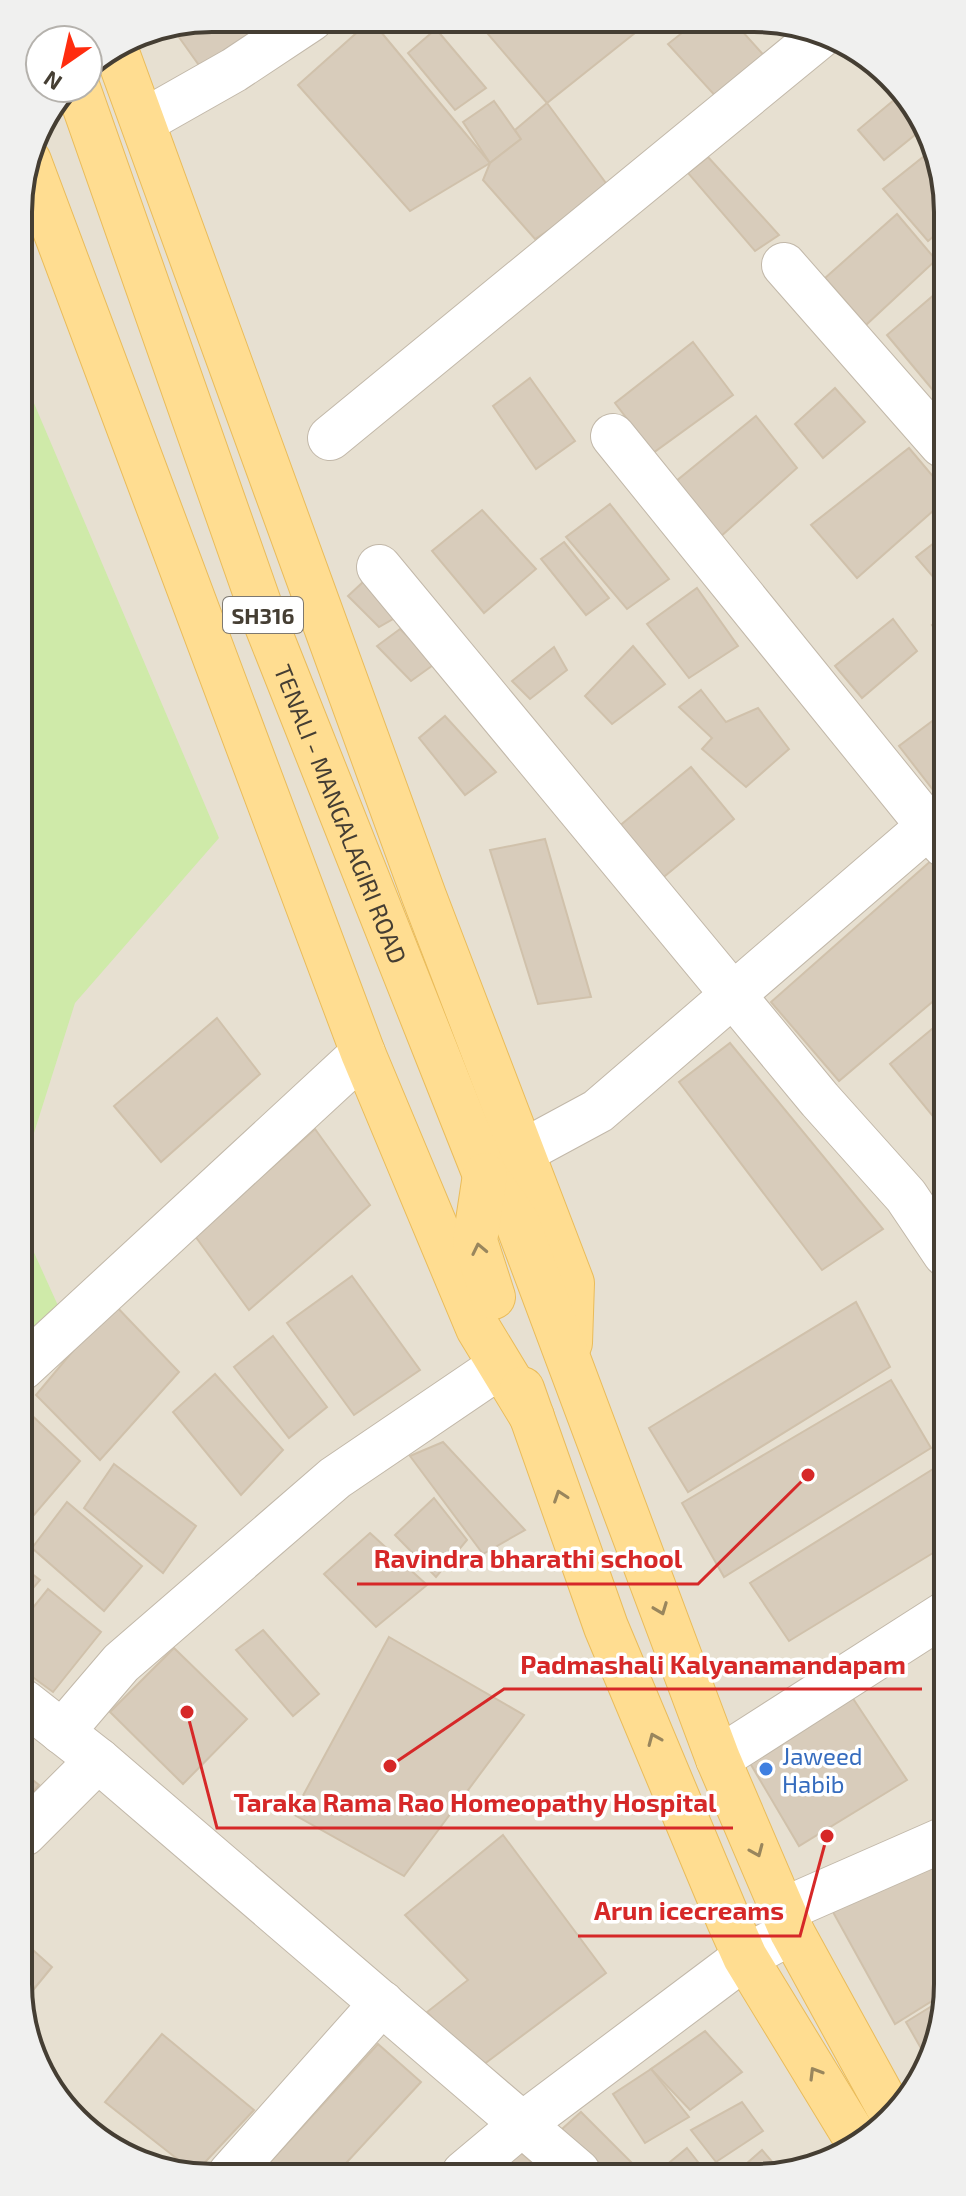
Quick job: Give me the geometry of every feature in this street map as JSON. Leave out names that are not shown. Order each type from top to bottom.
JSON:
[{"type":"main road","points":[[119,58],[413,866],[572,1283],[569,1365]]},
{"type":"main road","name":"TENALI - MANGALAGIRI ROAD","points":[[84,104],[267,626],[485,1175],[517,1222],[718,1759],[787,1921],[887,2105]]},
{"type":"main road","points":[[36,179],[363,1053],[478,1328],[532,1417]]},
{"type":"main road","name":"TENALI - MANGALAGIRI ROAD","points":[[485,1175],[475,1241],[532,1417],[606,1627],[745,1957],[853,2134]]},
{"type":"street","points":[[144,121],[234,70],[291,32]]},
{"type":"street","points":[[330,438],[802,39]]},
{"type":"street","points":[[784,265],[934,436]]},
{"type":"street","points":[[613,436],[934,823]]},
{"type":"street","points":[[379,567],[820,1100],[906,1196],[934,1238]]},
{"type":"street","points":[[524,1151],[598,1111],[733,994],[934,831]]},
{"type":"street","points":[[32,1359],[363,1053]]},
{"type":"street","points":[[62,1732],[121,1663],[335,1478],[500,1366]]},
{"type":"street","points":[[718,1759],[934,1621]]},
{"type":"street","points":[[32,1708],[98,1760],[382,2003],[520,2126],[568,2164]]},
{"type":"street","points":[[32,1826],[98,1760]]},
{"type":"street","points":[[475,2164],[520,2126],[745,1957],[787,1921],[934,1845]]},
{"type":"street","points":[[239,2164],[382,2003]]},
{"type":"shaded area","points":[[201,32],[765,32],[812,42],[854,62],[889,93],[904,112],[920,143],[928,166],[934,212],[934,1995],[924,2042],[904,2084],[873,2119],[854,2134],[823,2150],[800,2158],[754,2164],[201,2164],[177,2161],[143,2150],[103,2127],[69,2093],[46,2053],[38,2030],[32,1984],[32,201],[42,154],[68,104],[104,104],[104,68],[112,62],[166,38]]},
{"type":"green space","points":[[32,399],[219,838],[75,1003],[32,1139]]},
{"type":"green space","points":[[32,1248],[60,1310],[32,1338]]},
{"type":"building","points":[[269,32],[206,75],[177,35]]},
{"type":"building","points":[[358,32],[381,32],[490,163],[410,211],[298,85]]},
{"type":"building","points":[[432,32],[439,32],[486,88],[455,110],[408,53]]},
{"type":"building","points":[[486,32],[636,32],[547,103]]},
{"type":"building","points":[[683,32],[743,32],[768,60],[719,100],[668,44]]},
{"type":"building","points":[[894,100],[916,134],[884,160],[858,130]]},
{"type":"building","points":[[494,101],[521,139],[490,163],[463,122]]},
{"type":"building","points":[[547,103],[611,190],[535,239],[483,180],[490,163],[521,139],[515,130]]},
{"type":"building","points":[[924,156],[932,189],[934,236],[928,241],[883,189]]},
{"type":"building","points":[[708,157],[779,235],[755,251],[688,173]]},
{"type":"building","points":[[897,214],[934,258],[934,262],[866,325],[825,278]]},
{"type":"building","points":[[934,295],[932,389],[887,335]]},
{"type":"building","points":[[693,342],[733,395],[653,453],[615,403]]},
{"type":"building","points":[[530,378],[575,441],[536,469],[493,406]]},
{"type":"building","points":[[835,388],[865,422],[823,458],[795,424]]},
{"type":"building","points":[[756,416],[797,468],[719,538],[675,482]]},
{"type":"building","points":[[909,448],[934,478],[934,510],[857,578],[811,525]]},
{"type":"building","points":[[610,504],[669,579],[627,609],[566,537]]},
{"type":"building","points":[[482,510],[536,569],[484,613],[432,551]]},
{"type":"building","points":[[564,542],[609,598],[586,615],[541,559]]},
{"type":"building","points":[[934,543],[934,578],[916,557]]},
{"type":"building","points":[[379,567],[400,615],[379,627],[348,596]]},
{"type":"building","points":[[697,588],[738,646],[689,678],[647,624]]},
{"type":"building","points":[[893,619],[917,651],[862,698],[835,666]]},
{"type":"building","points":[[400,629],[436,663],[411,681],[377,646]]},
{"type":"building","points":[[633,646],[665,684],[612,724],[585,696]]},
{"type":"building","points":[[554,647],[567,670],[530,699],[512,681]]},
{"type":"building","points":[[701,690],[726,722],[758,708],[789,749],[746,787],[702,749],[712,738],[679,707]]},
{"type":"building","points":[[445,716],[496,772],[465,795],[419,738]]},
{"type":"building","points":[[934,720],[934,791],[899,746]]},
{"type":"building","points":[[691,767],[734,819],[659,881],[612,832]]},
{"type":"building","points":[[545,839],[591,997],[538,1004],[490,850]]},
{"type":"building","points":[[933,859],[934,1000],[839,1081],[771,1002]]},
{"type":"building","points":[[217,1018],[260,1074],[161,1162],[114,1106]]},
{"type":"building","points":[[934,1027],[934,1118],[890,1064]]},
{"type":"building","points":[[730,1043],[883,1229],[822,1270],[679,1082]]},
{"type":"building","points":[[315,1129],[370,1205],[249,1310],[195,1236]]},
{"type":"building","points":[[352,1276],[420,1370],[354,1415],[287,1323]]},
{"type":"building","points":[[856,1302],[890,1367],[688,1492],[649,1428]]},
{"type":"building","points":[[113,1303],[179,1372],[100,1460],[36,1395]]},
{"type":"building","points":[[273,1336],[327,1407],[289,1438],[234,1367]]},
{"type":"building","points":[[215,1374],[283,1450],[241,1495],[173,1412]]},
{"type":"building","points":[[891,1380],[931,1448],[724,1577],[682,1503]]},
{"type":"building","points":[[32,1416],[80,1461],[34,1515],[32,1514]]},
{"type":"building","points":[[443,1442],[525,1530],[483,1554],[410,1456]]},
{"type":"building","points":[[114,1464],[196,1526],[163,1573],[84,1508]]},
{"type":"building","points":[[934,1468],[934,1552],[789,1641],[750,1583]]},
{"type":"building","points":[[434,1498],[467,1540],[436,1577],[395,1535]]},
{"type":"building","points":[[67,1502],[142,1566],[104,1611],[32,1548]]},
{"type":"building","points":[[370,1533],[427,1585],[376,1627],[324,1574]]},
{"type":"building","points":[[32,1574],[40,1580],[32,1589]]},
{"type":"building","points":[[48,1589],[101,1632],[53,1692],[32,1677],[32,1609]]},
{"type":"building","points":[[263,1630],[319,1694],[293,1716],[236,1650]]},
{"type":"building","points":[[389,1637],[524,1715],[404,1876],[293,1814]]},
{"type":"building","points":[[174,1648],[247,1719],[183,1784],[110,1712]]},
{"type":"building","points":[[848,1691],[907,1780],[799,1846],[747,1758]]},
{"type":"building","points":[[32,1779],[39,1785],[32,1793]]},
{"type":"building","points":[[503,1835],[606,1973],[479,2068],[427,2012],[468,1980],[405,1915]]},
{"type":"building","points":[[934,1853],[933,2000],[895,2024],[828,1903]]},
{"type":"building","points":[[32,1949],[52,1967],[33,1991]]},
{"type":"building","points":[[933,2005],[921,2049],[906,2022]]},
{"type":"building","points":[[705,2031],[742,2072],[690,2110],[651,2069]]},
{"type":"building","points":[[162,2034],[254,2110],[201,2164],[180,2161],[105,2102]]},
{"type":"building","points":[[378,2044],[421,2082],[345,2164],[268,2164]]},
{"type":"building","points":[[651,2069],[689,2117],[645,2143],[613,2094]]},
{"type":"building","points":[[742,2102],[763,2131],[716,2162],[691,2130]]},
{"type":"building","points":[[581,2112],[631,2162],[586,2164],[551,2139]]},
{"type":"building","points":[[510,2143],[534,2164],[495,2164]]},
{"type":"building","points":[[687,2148],[700,2164],[668,2164]]},
{"type":"building","points":[[762,2150],[773,2162],[754,2164],[746,2164]]},
{"type":"place","name":"Ravindra bharathi school","points":[[808,1475]]},
{"type":"place","name":"Taraka Rama Rao Homeopathy Hospital","points":[[187,1712]]},
{"type":"place","name":"Padmashali Kalyanamandapam","points":[[390,1766]]},
{"type":"place","name":"Jaweed Habib","points":[[766,1769]]},
{"type":"place","name":"Arun icecreams","points":[[827,1836]]}]
